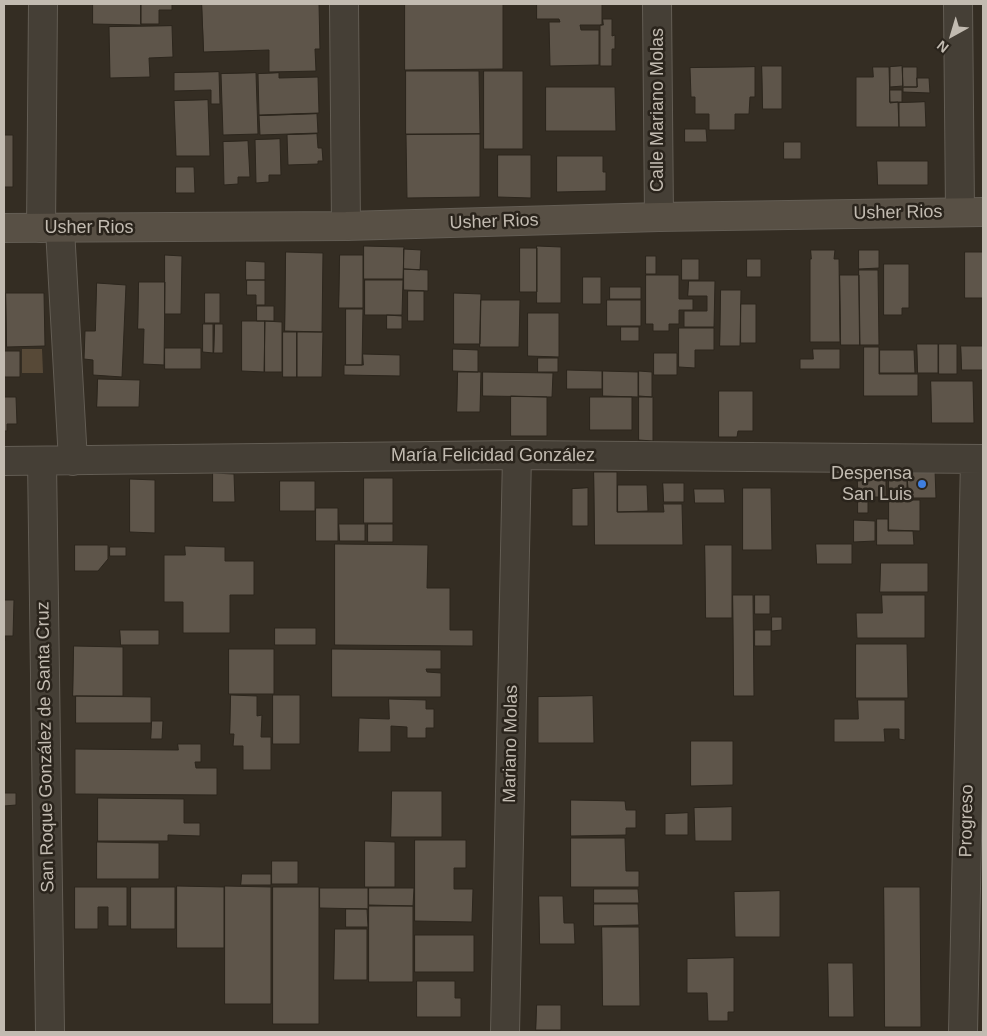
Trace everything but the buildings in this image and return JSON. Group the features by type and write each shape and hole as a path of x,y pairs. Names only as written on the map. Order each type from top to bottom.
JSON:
{"street":[{"path":"43,4 51,228 73,461"},
{"path":"344,4 346,226"},
{"name":"Calle Mariano Molas","path":"657,4 659,217"},
{"path":"958,4 972,212"},
{"name":"Usher Rios","path":"4,228 346,226 659,217 972,212"},
{"name":"María Felicidad González","path":"4,461 517,455 979,459"},
{"name":"Mariano Molas","path":"505,1032 517,455"},
{"name":"Progreso","path":"963,1032 979,459"},
{"name":"San Roque González de Santa Cruz","path":"42,461 50,1032"}],"shaded area":[{"path":"22,349 42,349 43,373 22,373"}],"place":[{"name":"Despensa San Luis","path":"922,484"}]}
